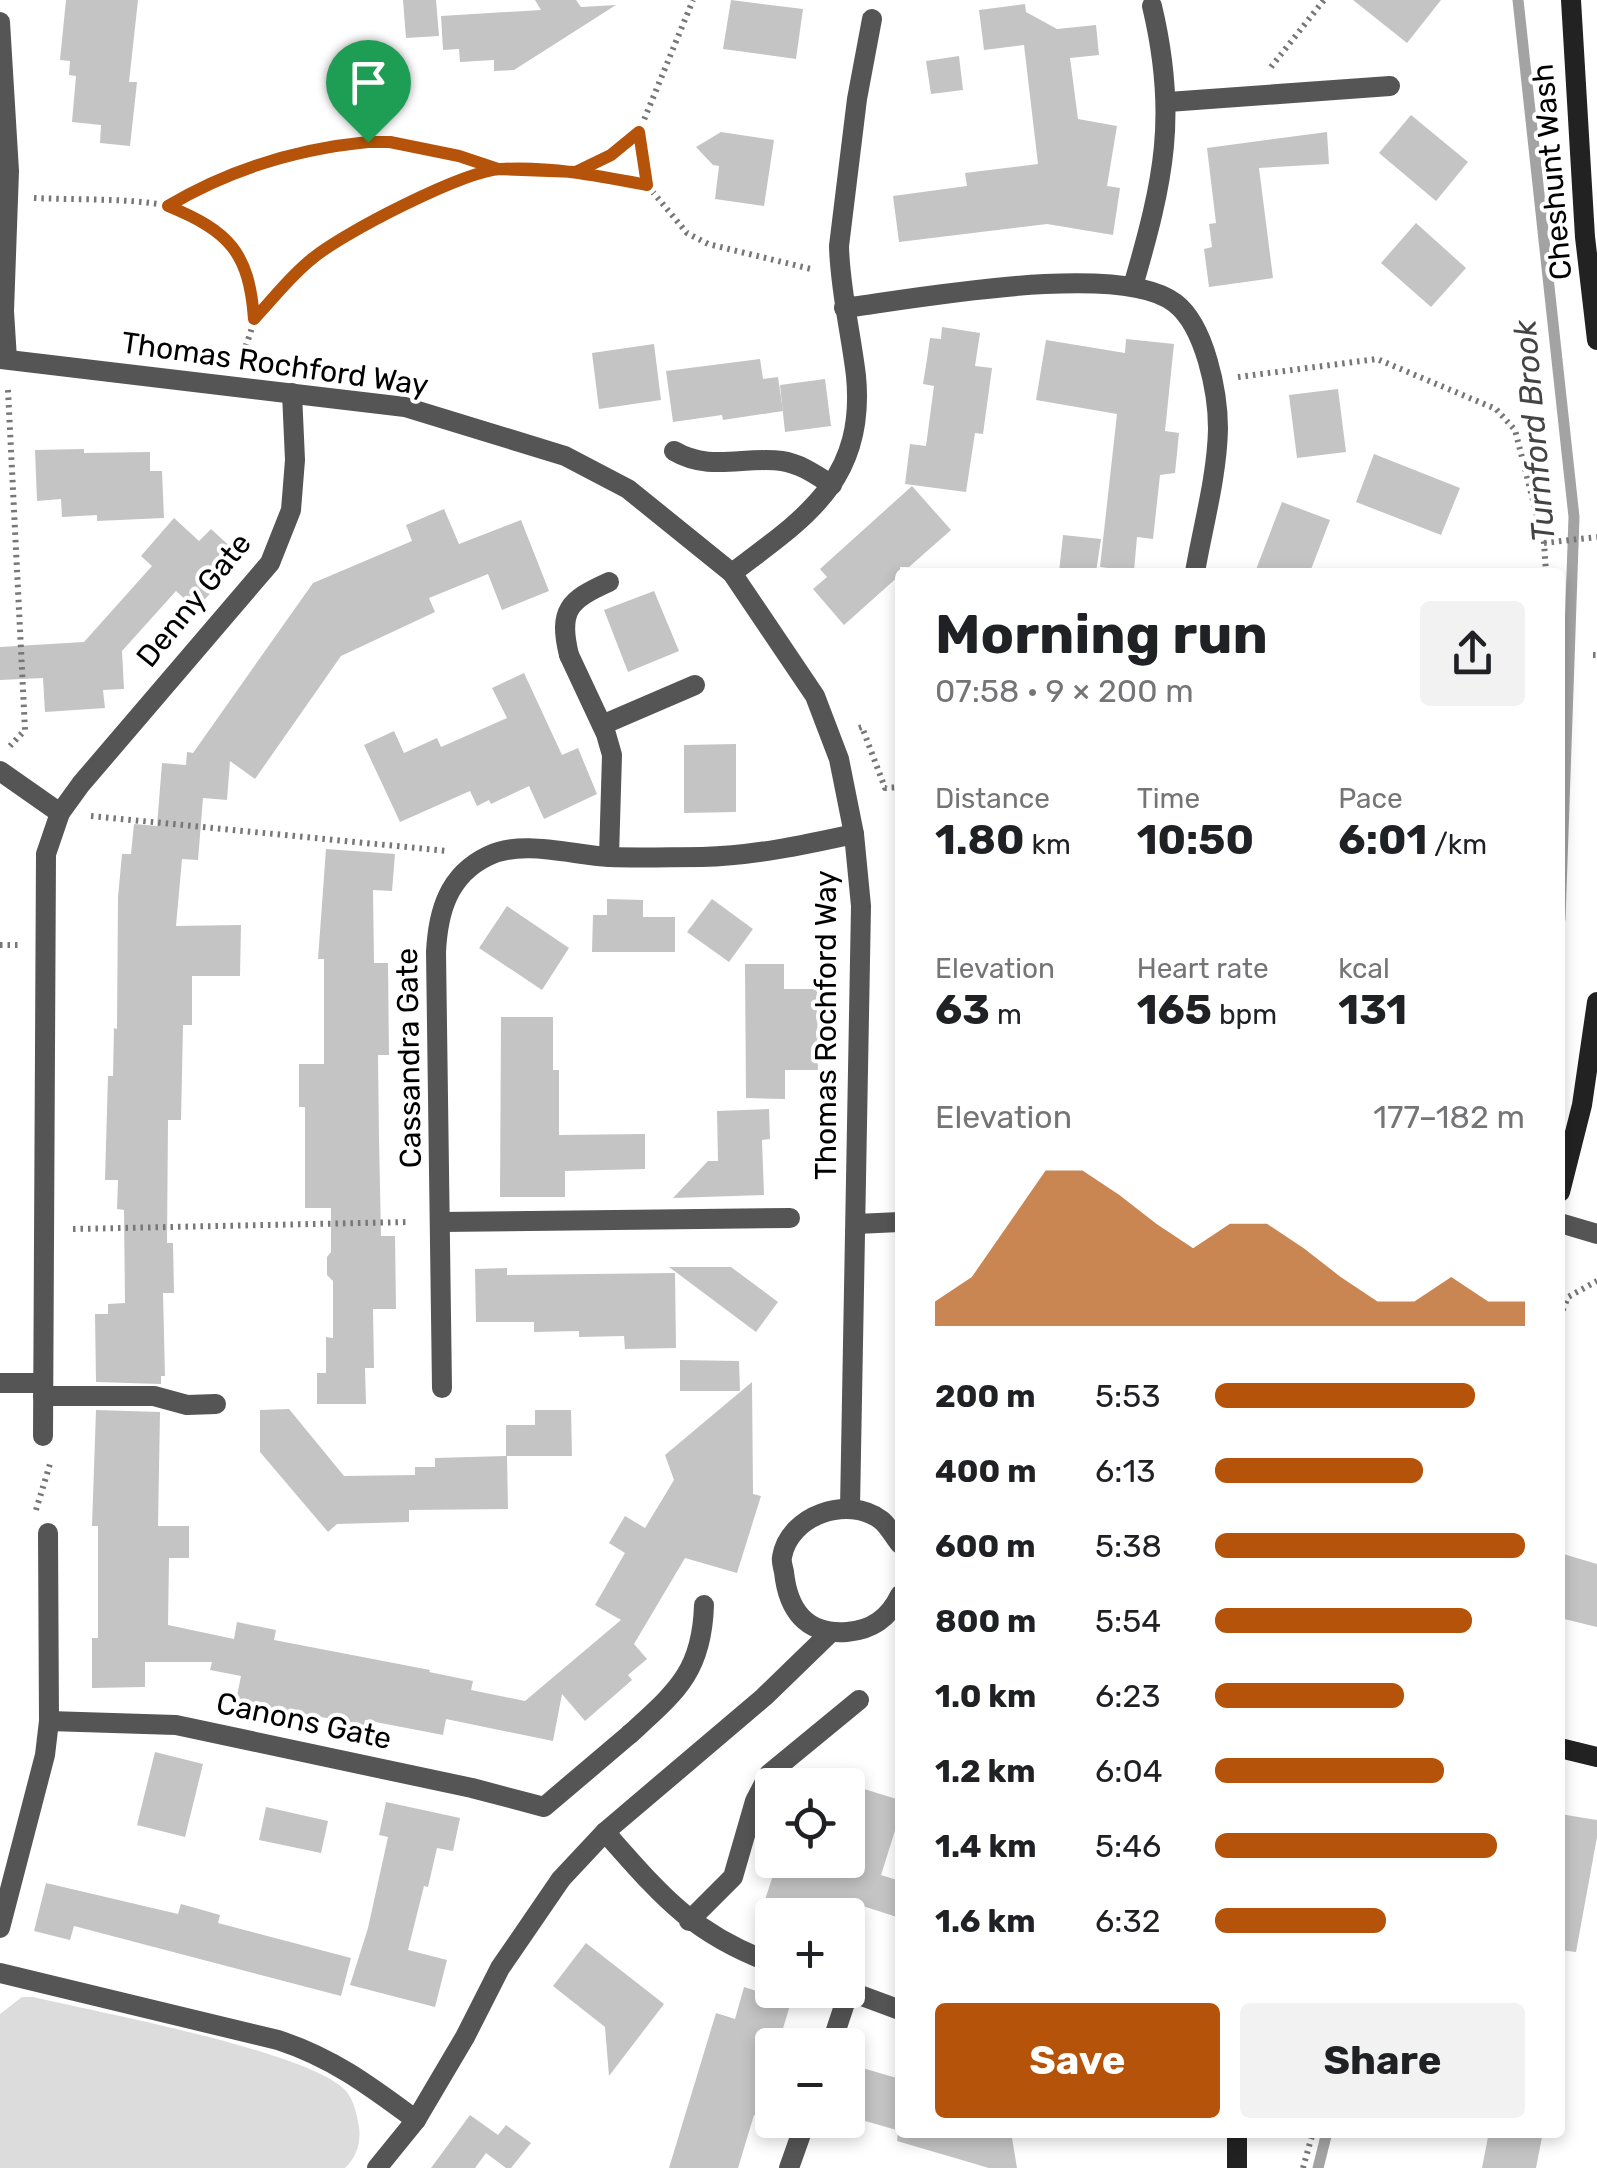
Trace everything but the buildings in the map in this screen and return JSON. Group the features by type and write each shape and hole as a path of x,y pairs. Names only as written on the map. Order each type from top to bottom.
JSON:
{"main road":[{"name":"Cheshunt Wash","path":"1571,0 1584,237 1597,340"},
{"path":"1565,1172 1582,1104 1597,1002"},
{"path":"1565,1749 1597,1758"},
{"path":"1237,2138 1237,2168"}],"street":[{"path":"1133,286 1153,217 1168,102 1164,57 1152,6"},
{"path":"732,572 796,524 832,485 854,438 856,379 839,246 857,99 872,19"},
{"path":"0,22 9,196 4,358"},
{"path":"1168,102 1390,86"},
{"path":"844,308 1038,284 1133,286 1174,302 1200,334 1218,428 1196,568"},
{"name":"Thomas Rochford Way","path":"4,358 405,407 565,456 628,489 732,572 814,696 839,760 854,834 861,906 850,1508"},
{"name":"Denny Gate","path":"43,1436 46,854 60,812 270,563 290,510 294,460 292,392"},
{"path":"674,451 704,464 785,462 803,467 832,485"},
{"path":"609,582 583,594 566,614 565,638 612,754 609,856"},
{"path":"602,725 696,685"},
{"path":"0,771 60,812"},
{"path":"490,855 504,850 527,850 706,857 782,849 854,834"},
{"name":"Cassandra Gate","path":"442,1388 438,926 450,890 475,864 490,855"},
{"path":"441,1222 790,1218"},
{"path":"856,1224 895,1222"},
{"path":"1565,1224 1597,1234"},
{"path":"0,1383 43,1390 154,1396 187,1406 216,1404"},
{"path":"895,1538 880,1519 850,1508 814,1515 796,1530 782,1556 787,1598 806,1622 830,1633 865,1631 895,1605"},
{"path":"0,1928 45,1755 49,1721 48,1533"},
{"name":"Canons Gate","path":"49,1721 176,1725 544,1807 678,1690 703,1637 704,1606"},
{"path":"376,2168 416,2120 465,2038 500,1968 561,1878 605,1832 764,1696 830,1633"},
{"path":"689,1921 733,1877 755,1801 769,1774 859,1700"},
{"path":"605,1832 689,1921 755,1956"},
{"path":"0,1972 312,2051 343,2067 416,2120"},
{"path":"865,1997 895,2008"},
{"path":"789,2168 800,2138"}],"path":[{"path":"576,172 611,155 639,132 694,0"},
{"path":"1248,96 1324,0"},
{"path":"639,132 647,185 687,233 708,244 815,270 839,269"},
{"path":"168,206 231,173 291,154 335,145 390,142 459,156 498,169 576,172 647,185"},
{"path":"233,385 254,319 288,279 333,244 425,196 498,169"},
{"path":"9,196 168,206 202,220 237,250 247,270 254,319"},
{"path":"0,758 25,730 10,404 4,358"},
{"path":"1211,380 1377,359 1496,409 1515,430 1544,543 1546,568"},
{"path":"0,404 10,404"},
{"path":"1544,543 1597,537"},
{"path":"60,812 490,855"},
{"path":"42,1230 441,1222"},
{"path":"1565,1304 1568,1297 1597,1281"},
{"path":"43,1436 53,1452 34,1519 48,1533"},
{"path":"1302,2168 1312,2138"}],"shaded area":[{"path":"22,1997 199,2035 325,2076 346,2091 353,2103 359,2133 355,2154 345,2168 0,2168 0,2014"}],"waterway":[{"name":"Turnford Brook","path":"1518,0 1574,517 1565,775"},
{"name":"Turnford Brook","path":"1318,2168 1326,2138"}],"route":[{"path":"368,142 291,154 231,173 168,206 202,220 237,250 247,270 254,319 288,279 317,254 380,218 470,178 498,169 576,172 647,185 639,132 611,155 576,172 498,169 459,156 390,142 368,142"}]}
